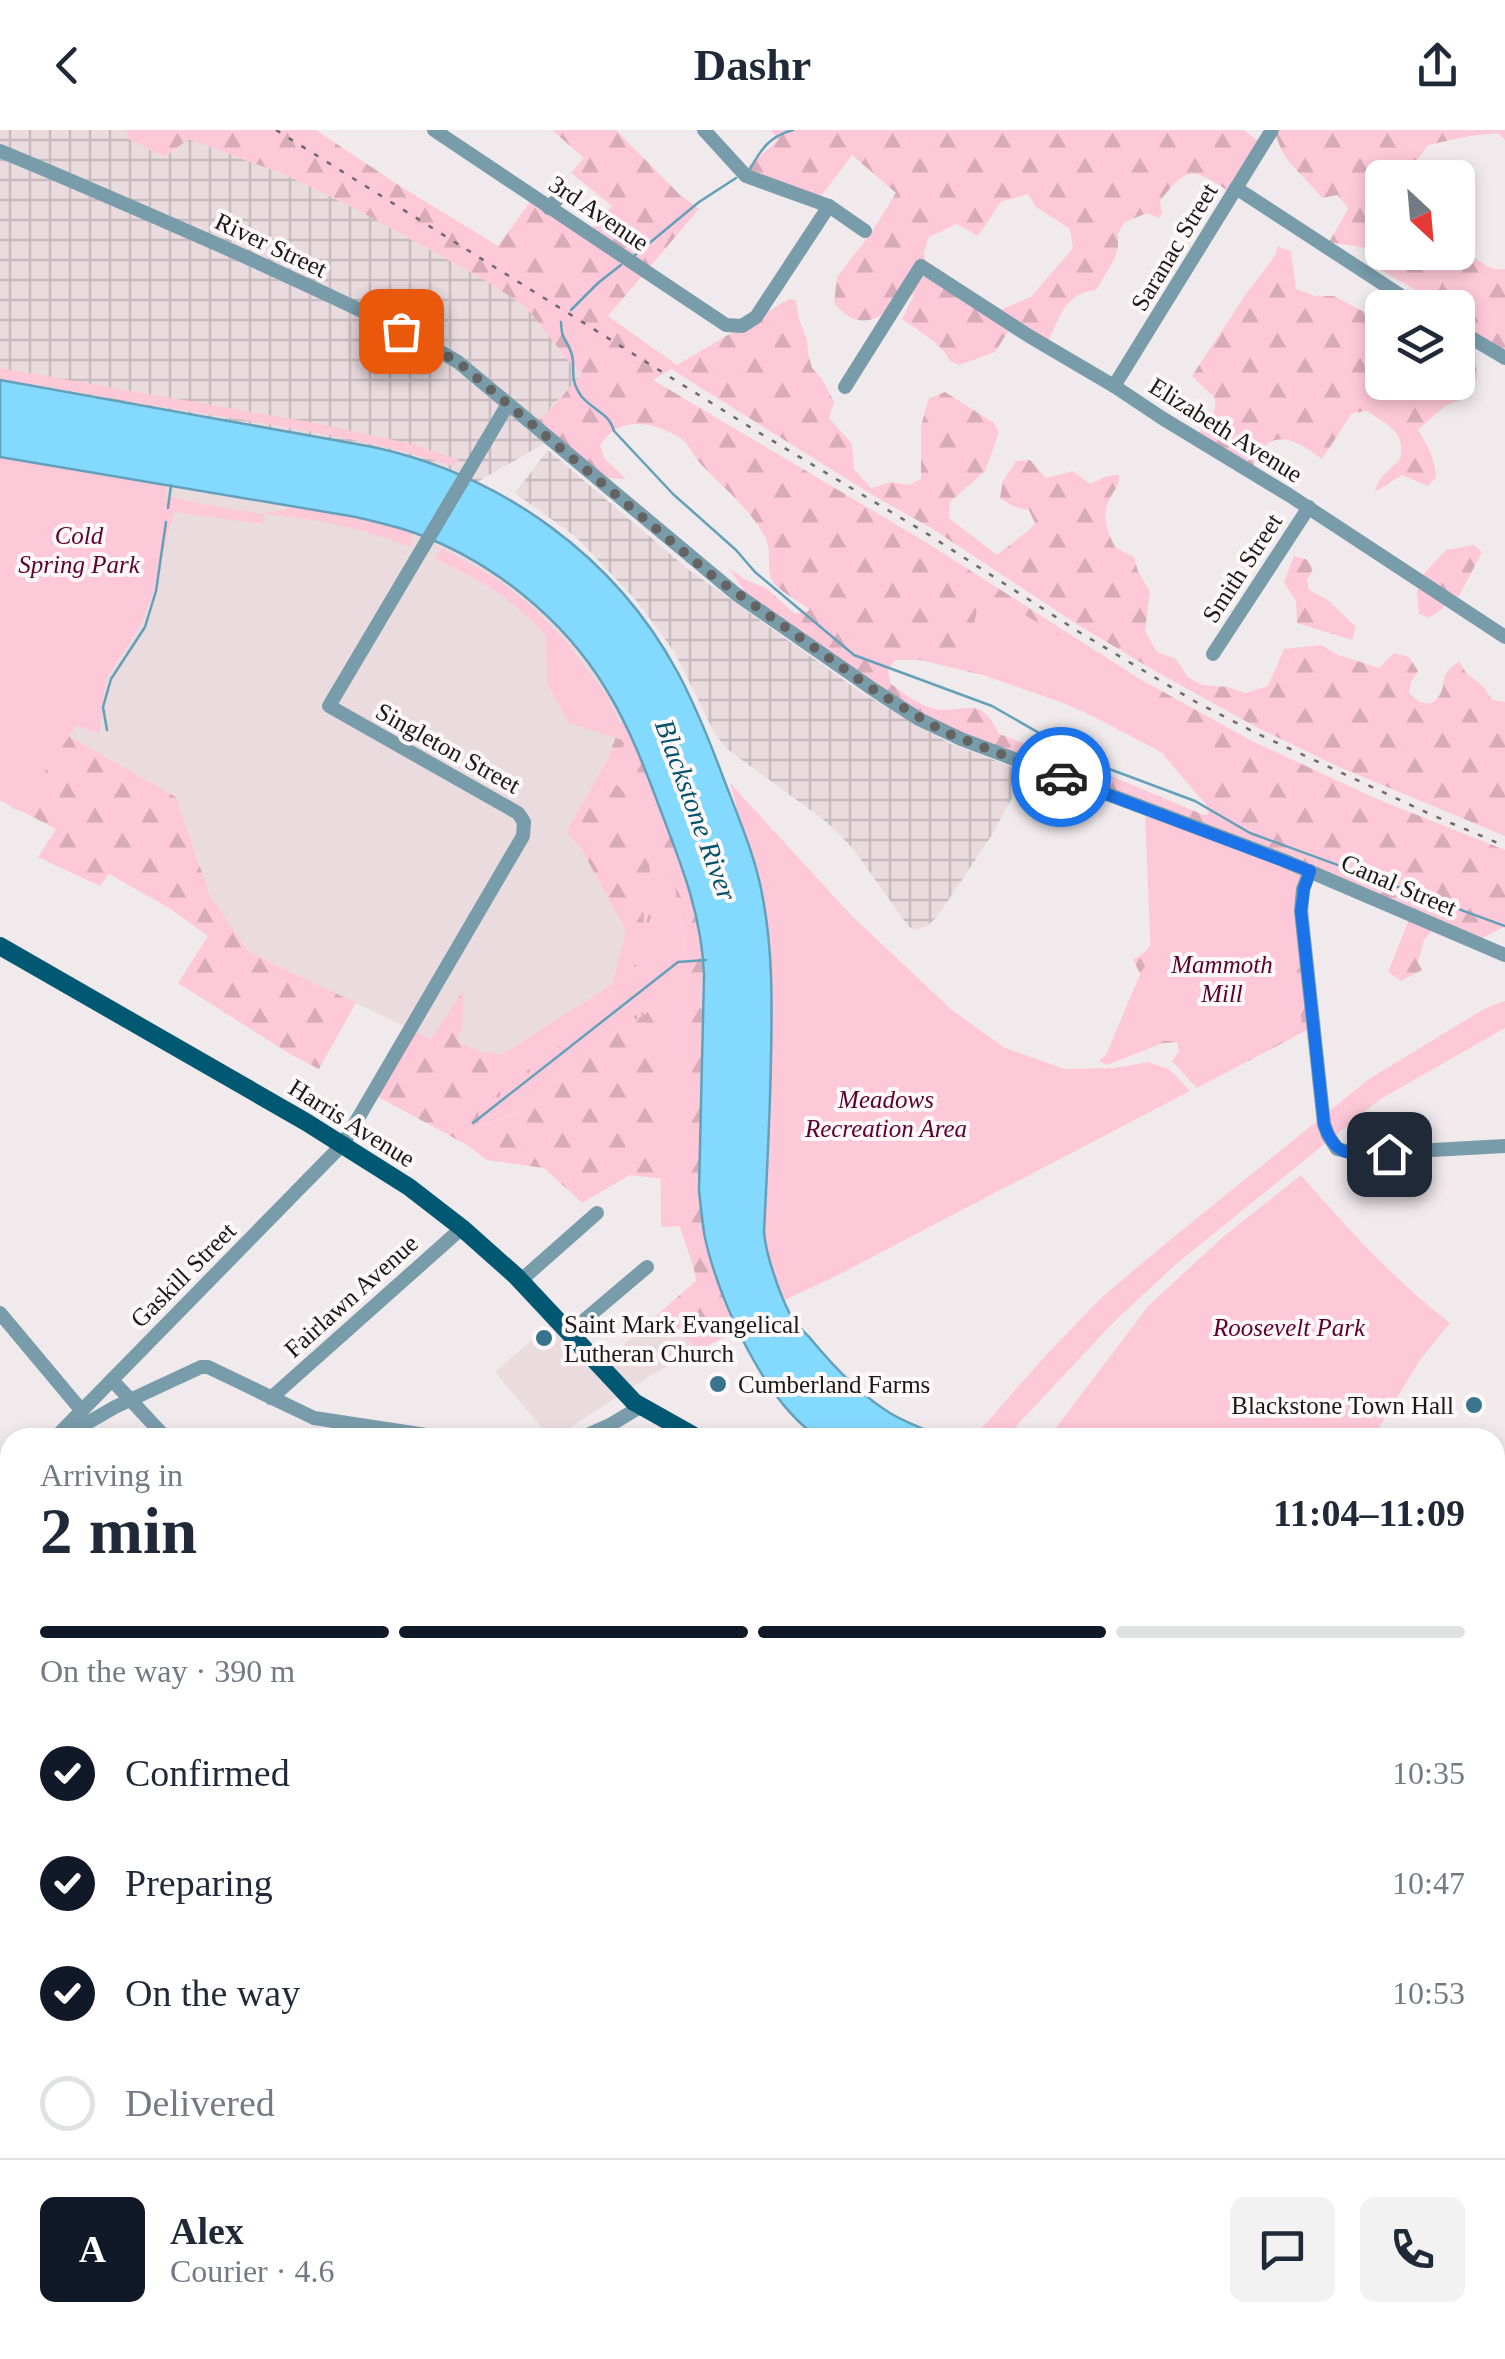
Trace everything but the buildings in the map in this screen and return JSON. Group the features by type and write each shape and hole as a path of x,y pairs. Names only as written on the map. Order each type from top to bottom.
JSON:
{"main road":[{"name":"Harris Avenue","path":"0,946 343,1144 409,1188 462,1228 520,1281 636,1404 680,1428"}],"street":[{"name":"3rd Avenue","path":"434,130 726,325 742,326 756,317 829,206"},
{"path":"704,130 746,176 829,206 865,231"},
{"name":"Saranac Street","path":"1114,386 1272,130"},
{"name":"River Street","path":"0,152 78,182 276,271 427,344 458,362 508,404"},
{"path":"1236,188 1392,290"},
{"path":"549,208 562,194"},
{"name":"Elizabeth Avenue","path":"845,387 921,266 1308,507 1505,637"},
{"path":"1475,340 1505,358"},
{"name":"Singleton Street","path":"343,1144 525,830 518,813 328,706 508,404"},
{"name":"Canal Street","path":"508,404 736,594 919,718 962,739 1310,871 1505,955"},
{"name":"Smith Street","path":"1212,654 1308,507"},
{"path":"1310,871 1302,899 1302,930 1321,1106 1334,1146 1347,1152 1389,1154 1505,1146"},
{"name":"Gaskill Street","path":"67,1428 343,1144"},
{"path":"520,1281 597,1213"},
{"name":"Fairlawn Avenue","path":"271,1398 462,1228"},
{"path":"569,1333 647,1267"},
{"path":"0,1312 82,1411"},
{"path":"76,1428 131,1398 208,1367 314,1418 380,1428"},
{"path":"112,1380 157,1428"},
{"path":"603,1428 636,1404"}],"shaded area":[{"path":"0,130 127,130 127,138 164,157 189,139 288,176 483,279 526,307 583,374 550,408 552,439 477,482 373,447 0,380"},
{"path":"548,450 689,570 862,693 949,743 1023,771 990,838 927,926 914,930 908,926 841,836 727,749 715,734 675,653 636,600 576,537 515,493"},
{"path":"166,485 356,517 413,532 460,553 497,576 566,635 623,718 608,758 566,832 582,850 626,931 612,984 503,1054 481,1052 457,1041 462,1029 463,991 431,1039 249,952 209,893 176,797 69,736 150,602"},
{"path":"658,1314 699,1350 569,1428 542,1428 495,1372 557,1318 601,1365"}],"green space":[{"path":"127,130 316,130 498,246 532,199 587,234 612,206 571,173 584,158 552,130 616,130 699,209 608,316 677,365 789,299 796,300 812,368 834,402 829,418 852,444 854,469 871,488 890,482 909,485 921,479 921,426 930,398 945,392 994,423 999,432 985,471 950,502 949,518 997,555 1035,523 1029,510 1000,498 1003,481 1016,461 1030,460 1046,478 1073,471 1090,484 1119,475 1107,505 1106,523 1115,547 1134,557 1150,592 1145,631 1157,652 1176,659 1188,677 1202,685 1245,693 1268,686 1284,649 1321,645 1338,655 1379,668 1394,653 1409,657 1418,671 1409,692 1427,703 1439,696 1446,673 1459,661 1492,700 1505,702 1505,836 1339,767 1258,728 1080,626 931,528 671,369 653,380 924,541 1140,679 1252,741 1377,799 1505,850 1505,926 1475,942 1436,926 1424,940 1418,962 1422,970 1401,981 1388,972 1410,917 1314,874 1303,889 1313,1027 1197,1088 1172,1061 1179,1054 1180,1042 1163,1043 1107,1065 1099,1061 1131,1033 1143,979 1133,960 1155,939 1166,814 950,733 748,597 729,568 766,588 795,614 810,610 773,582 767,543 759,526 680,438 648,425 616,429 600,446 605,459 626,479 607,478 536,425 582,374 526,307 483,279 288,176 189,139 164,157 127,138","holes":["920,660 983,675 1075,707 1161,752 1206,804 1208,814 999,734 977,709 943,710 921,704 891,684 888,671 894,661"]},
{"path":"771,130 1244,130 1259,142 1228,191 1198,174 1183,176 1160,201 1159,218 1147,213 1125,222 1118,233 1114,260 1096,290 1070,302 1047,345 1011,327 995,352 959,365 902,319 914,295 882,315 863,321 853,319 834,303 837,277 896,193 852,155 819,199 743,171 778,140","holes":["1028,194 1036,207 1070,229 1073,248 1031,297 993,313 927,271 924,252 929,237 957,224 978,236 1001,202"]},
{"path":"1275,130 1505,130 1505,140 1498,133 1428,145 1417,160 1365,160 1365,248 1329,242 1348,209 1338,195 1322,198 1287,159"},
{"path":"1278,247 1291,251 1296,289 1315,296 1334,296 1364,312 1365,400 1460,400 1445,406 1418,430 1435,470 1436,477 1428,486 1402,475 1375,492 1382,477 1400,459 1401,450 1394,430 1367,411 1352,413 1322,459 1293,442 1277,440 1262,449 1250,472 1193,438 1210,421 1215,398 1192,376"},
{"path":"1475,257 1491,268 1505,269 1505,357 1475,339 1475,290 1415,290 1381,270 1475,270"},
{"path":"0,368 315,423 412,444 459,460 454,466 320,433 0,379"},
{"name":"Cold Spring Park","path":"0,457 166,485 165,495 196,503 262,514 297,507 356,517 413,532 410,547 356,529 301,518 263,514 264,524 174,512 150,602 106,679 99,734 77,725 18,811 0,800"},
{"path":"1474,545 1482,552 1456,602 1448,601 1429,618 1419,614 1419,579 1446,550"},
{"name":"Blackstone River","path":"442,548 497,579 529,604 567,643 608,697 627,741 675,884 689,1047 684,1096 690,1226 661,1227 659,969 471,1114 464,1101 660,947 649,864 627,794 607,776 626,741 569,723 547,683 546,636 495,591 435,559"},
{"path":"1294,556 1308,560 1313,569 1307,580 1309,590 1328,600 1356,627 1352,640 1297,623 1296,601 1284,582"},
{"path":"981,589 1084,650 1215,749 1200,798 1153,747 1062,702 965,670"},
{"path":"0,671 80,720 69,736 176,797 209,893 249,952 356,1003 319,1069 178,983 208,936 169,908 109,874 100,886 38,857 56,829 0,800"},
{"path":"623,718 688,882 703,949 699,1191 706,1241 739,1330 699,1350 658,1314 696,1281 664,1179 630,1175 582,1203 544,1168 487,1160 371,1093 408,1027 431,1039 464,989 462,1029 457,1041 481,1052 503,1054 511,1072 478,1107 479,1126 519,1113 598,1044 656,1004 675,1002 683,996 684,946 677,909 670,900 650,891 637,897 642,923 636,932 626,931 582,850 566,832 608,758"},
{"name":"Meadows Recreation Area","path":"730,783 852,916 952,1010 1005,1048 1065,1069 1114,1068 1148,1062 1169,1069 1190,1091 785,1300 761,1228 743,832"},
{"name":"Mammoth Mill","path":"1145,815 1283,867 1303,1031 1197,1087 1172,1061 1179,1051 1177,1041 1163,1041 1103,1062 1141,972 1151,958"},
{"path":"650,891 672,902 681,920 683,996 675,1002 656,1004 598,1044 519,1113 478,1126 478,1108 510,1072 503,1054 612,984 626,931 636,932 636,897"},
{"path":"1505,1001 1505,1028 1379,1100 1175,1265 1113,1323 1014,1428 982,1428 1101,1298 1165,1244 1369,1079 1484,1009"},
{"name":"Roosevelt Park","path":"1301,1175 1372,1253 1450,1323 1420,1360 1378,1428 1056,1428 1149,1305 1223,1237"}],"water":[{"path":"0,380 373,447 421,460 510,500 588,557 622,592 652,631 691,699 760,883 769,939 772,998 764,1231 778,1285 794,1321 847,1379 890,1413 921,1428 807,1428 762,1375 732,1318 711,1262 699,1191 704,975 695,912 677,853 630,734 606,689 569,639 524,595 498,576 444,545 408,531 356,517 0,457"}],"waterway":[{"path":"750,169 767,144 793,130"},
{"path":"635,255 699,202 736,178"},
{"path":"571,310 621,265"},
{"path":"561,322 573,357 575,384 582,397 605,416 614,431 673,494 755,572 854,655 992,706 1088,761 1195,801 1250,833 1505,926"},
{"path":"168,508 171,485"},
{"path":"107,730 103,707 111,679 145,627 156,591 166,522"},
{"path":"473,1123 678,962 706,960"}],"railway":[{"path":"276,130 1196,702 1505,846"}],"way so far":[{"path":"401,331 458,362 710,574 874,690 944,732 1061,777"}],"place":[{"name":"Saint Mark Evangelical Lutheran Church","path":"544,1338"},
{"name":"Cumberland Farms","path":"718,1384"},
{"name":"Blackstone Town Hall","path":"1474,1405"}],"route":[{"path":"1061,777 1310,871 1301,911 1302,930 1324,1124 1334,1146 1342,1152 1389,1154"}]}
